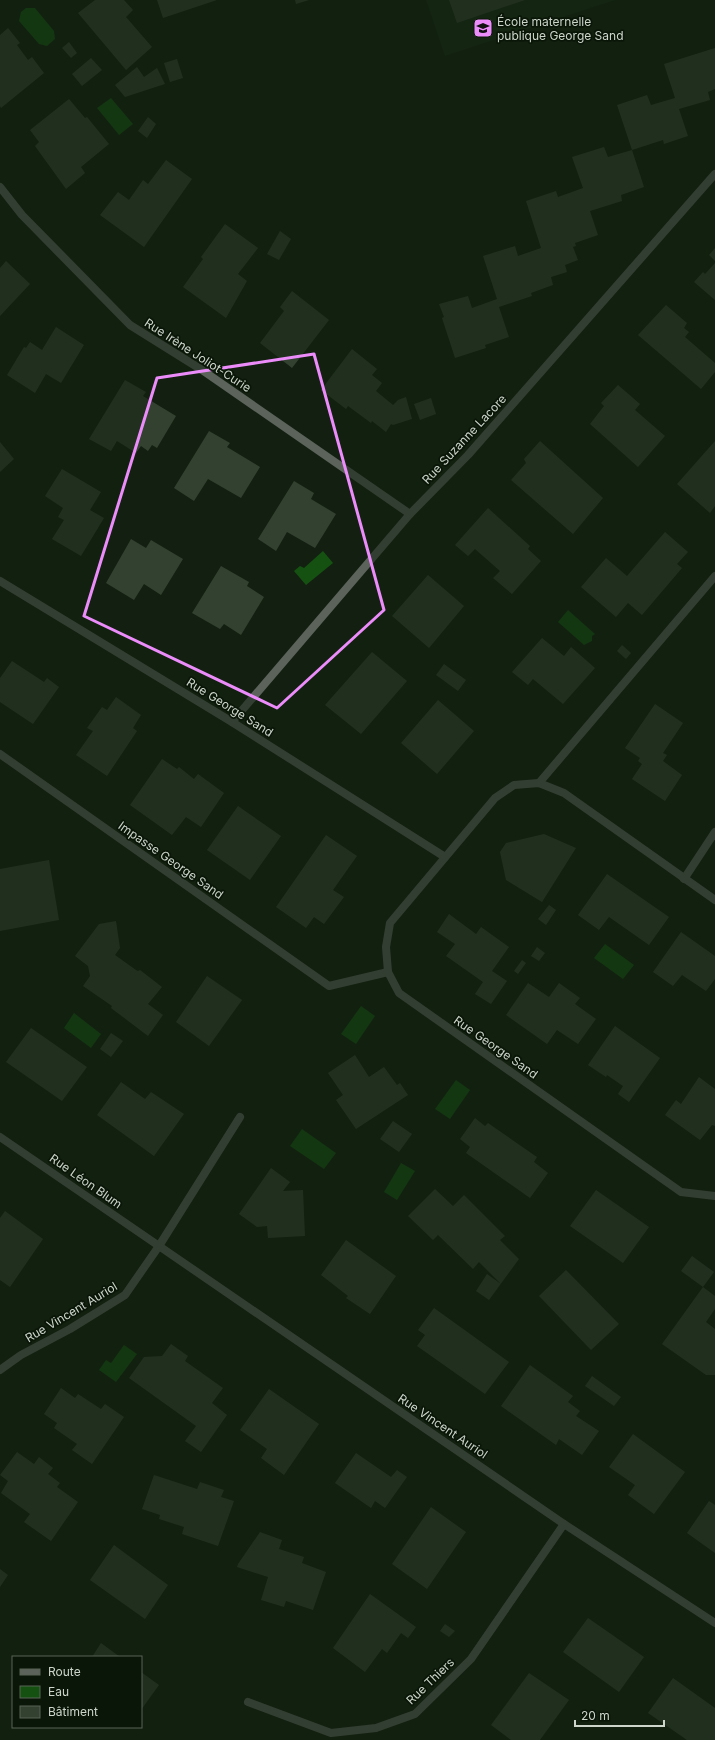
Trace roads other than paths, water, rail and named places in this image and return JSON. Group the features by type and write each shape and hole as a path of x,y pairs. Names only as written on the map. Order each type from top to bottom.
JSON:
{"street":[{"name":"Rue Suzanne Lacore","path":"232,722 410,514 468,455 715,174"},
{"name":"Rue Irène Joliot-Curie","path":"0,187 22,215 130,325 202,370 410,514"},
{"path":"539,783 715,576"},
{"name":"Rue George Sand","path":"0,581 232,722 445,857"},
{"name":"Impasse George Sand","path":"0,754 329,986 388,972"},
{"name":"Rue George Sand","path":"715,900 564,793 539,783 514,785 495,798 390,923 386,946 388,972 399,993 681,1192 715,1196"},
{"path":"684,879 715,832"},
{"name":"Rue Vincent Auriol","path":"0,1370 21,1356 70,1329 125,1295 159,1246 240,1117"},
{"name":"Rue Léon Blum","path":"0,1137 159,1246"},
{"name":"Rue Vincent Auriol","path":"159,1246 564,1524 715,1622"},
{"name":"Rue Thiers","path":"248,1702 330,1733 376,1728 414,1714 471,1659 564,1524"}],"water":[{"path":"26,8 35,8 54,31 55,39 47,46 39,44 19,21 21,12"},
{"path":"111,98 133,124 119,135 97,108"},
{"path":"323,551 333,563 306,585 294,571 300,566 304,568"},
{"path":"568,610 595,634 592,636 592,641 584,645 558,622"},
{"path":"605,944 634,965 623,979 594,958"},
{"path":"361,1006 375,1016 356,1044 341,1034"},
{"path":"74,1013 101,1034 91,1048 64,1028"},
{"path":"456,1080 470,1090 450,1119 435,1109"},
{"path":"302,1129 336,1153 324,1169 290,1146"},
{"path":"401,1163 415,1171 397,1200 384,1192"},
{"path":"124,1345 137,1354 116,1382 99,1370 106,1360 111,1363"}],"place":[{"name":"École maternelle publique George Sand","path":"483,28"}]}
